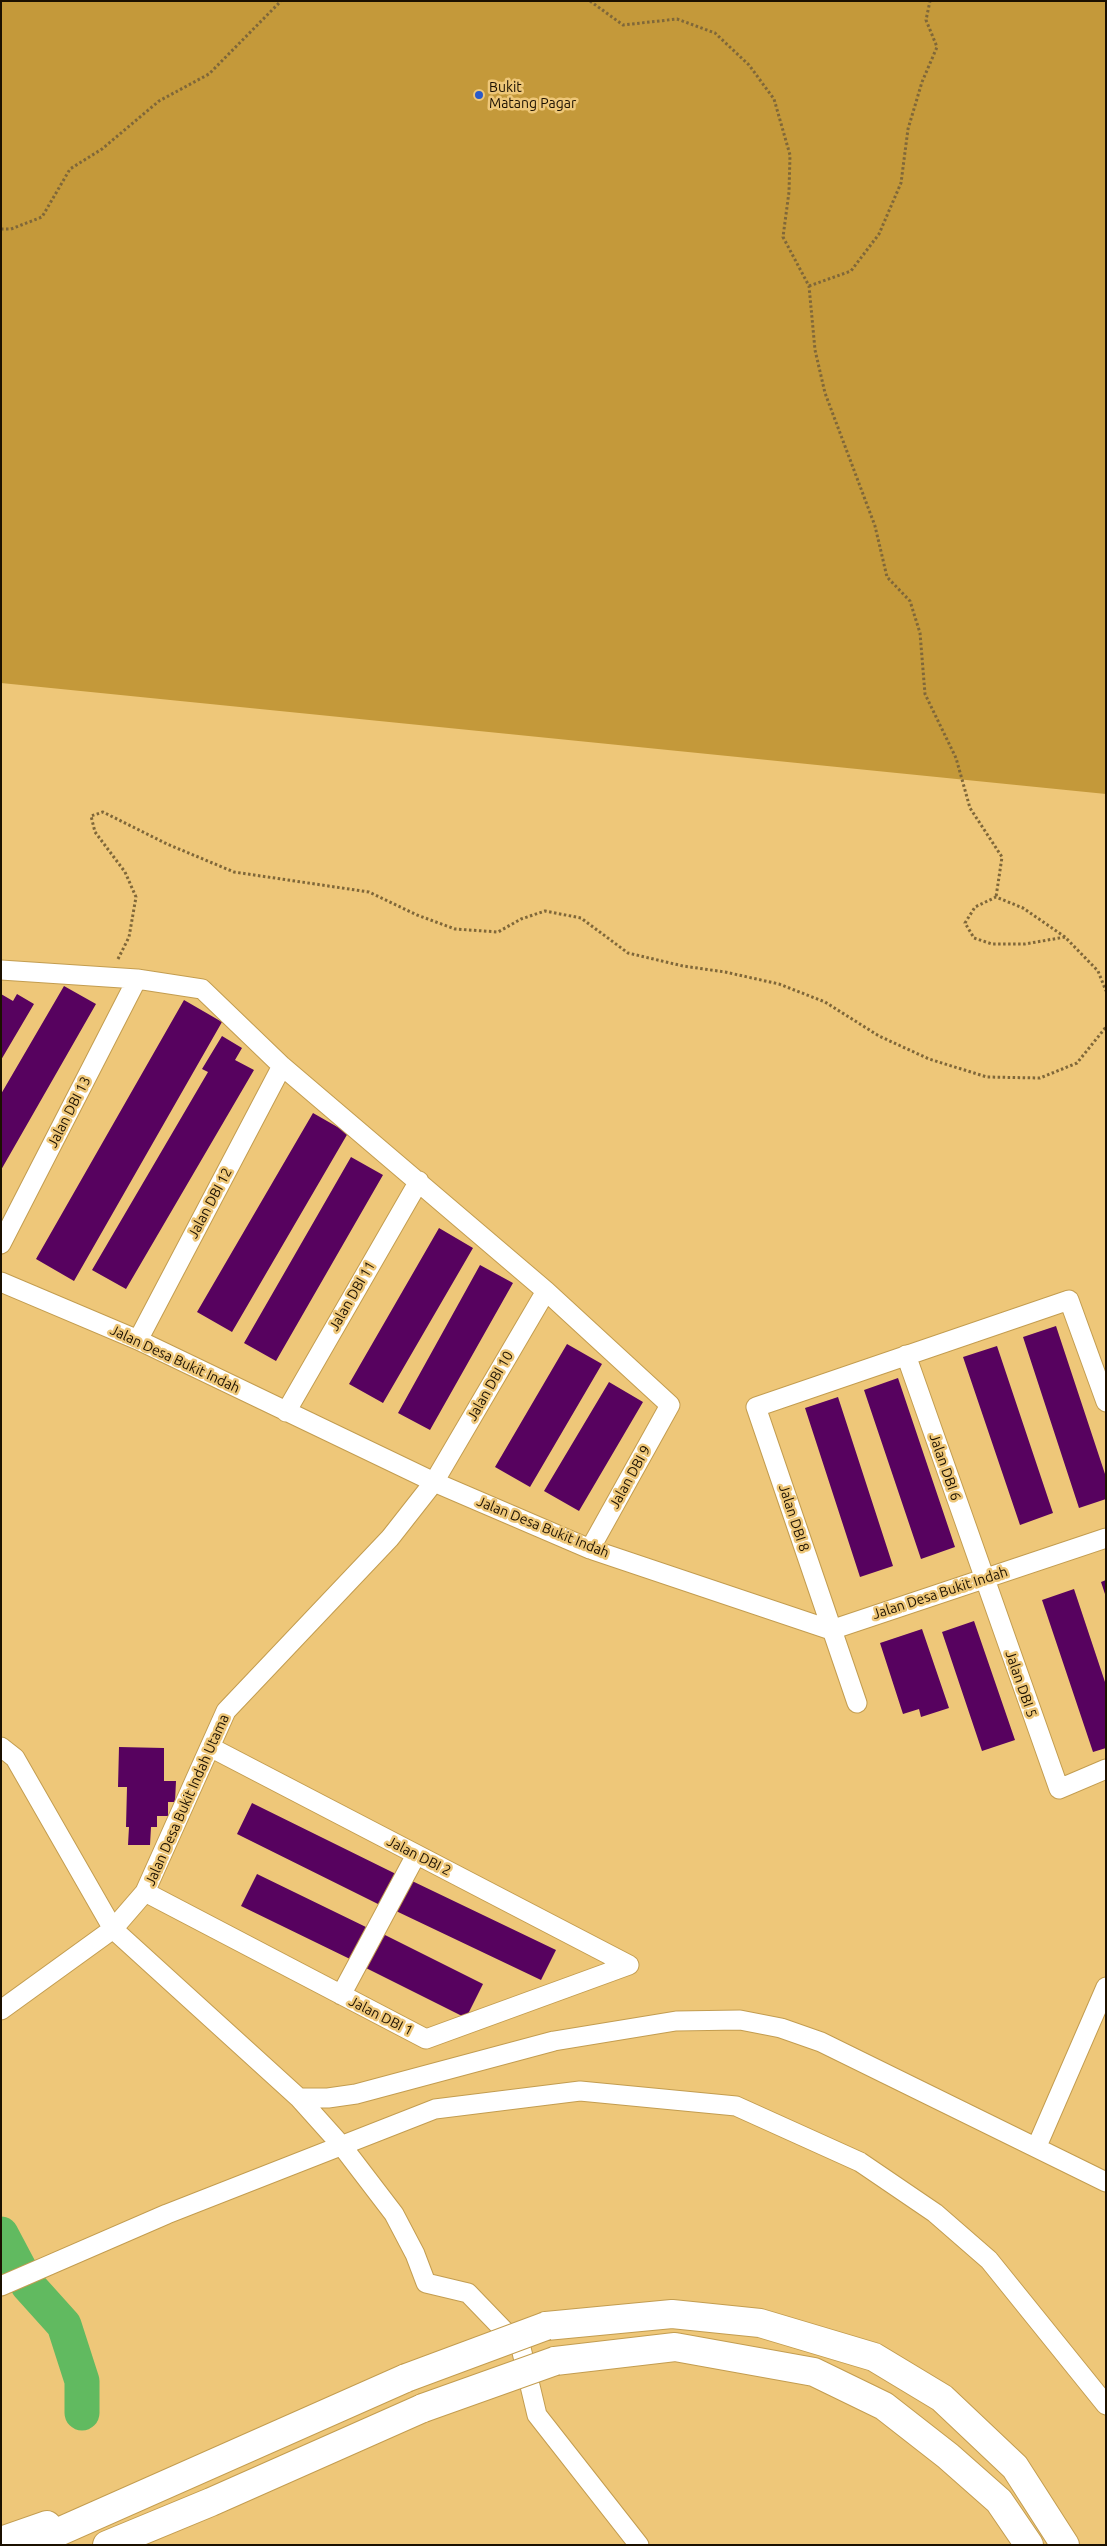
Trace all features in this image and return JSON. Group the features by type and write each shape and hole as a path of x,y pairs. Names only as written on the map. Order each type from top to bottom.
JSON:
{"highway":[{"path":"29,2545 406,2378 546,2326 672,2314 760,2323 874,2357 942,2398 1015,2467 1065,2545"},
{"path":"108,2545 211,2502 423,2408 555,2361 675,2347 814,2372 884,2406 948,2456 999,2501 1029,2545"},
{"path":"1,2541 177,2479"},
{"path":"125,2545 211,2502"}],"street":[{"path":"1,970 137,979 202,989 282,1066 546,1291"},
{"name":"Jalan DBI 13","path":"1,1244 137,979"},
{"name":"Jalan DBI 12","path":"138,1340 282,1066"},
{"name":"Jalan DBI 11","path":"286,1412 419,1181"},
{"name":"Jalan Desa Bukit Indah","path":"1,1282 138,1340 434,1482 590,1548 831,1630 1106,1538"},
{"name":"Jalan DBI 9","path":"546,1291 670,1405 590,1548"},
{"name":"Jalan DBI 10","path":"434,1482 546,1291"},
{"path":"906,1355 1070,1300 1106,1402"},
{"name":"Jalan DBI 8","path":"857,1703 756,1407 906,1355"},
{"name":"Jalan DBI 6","path":"906,1355 984,1579"},
{"name":"Jalan Desa Bukit Indah Utama","path":"1,2010 113,1929 145,1892 226,1711 390,1538 434,1482"},
{"name":"Jalan DBI 5","path":"984,1579 1059,1789 1106,1769"},
{"path":"1,1746 15,1758 113,1929 299,2098 342,2146 394,2214 415,2254 426,2284 468,2293 521,2348 537,2415 639,2545"},
{"name":"Jalan DBI 2","path":"210,1748 629,1965"},
{"path":"341,1995 416,1854"},
{"name":"Jalan DBI 1","path":"145,1892 426,2039 629,1965"},
{"path":"1037,2146 1106,1986"},
{"path":"299,2098 328,2098 356,2094 554,2041 676,2021 740,2020 781,2028 821,2042 1037,2146 1106,2182"},
{"path":"1,2286 241,2185 435,2109 580,2091 736,2106 860,2162 935,2212 989,2260 1106,2405"}],"path":[{"path":"1,229 11,229 42,217 70,169 102,149 159,101 209,74 281,1"},
{"path":"590,1 623,25 676,19 714,33 749,65 774,99 790,155 790,192 783,237 809,286 816,350 826,392 875,526 887,577 910,601 920,633 925,694 956,758 970,808 1002,857 996,897"},
{"path":"809,286 851,271 880,234 902,183 908,129 922,82 937,47 926,20 930,1"},
{"path":"108,977 129,937 136,897 125,872 95,832 91,816 103,812 167,844 234,872 369,892 417,915 455,929 498,932 521,919 545,911 581,918 628,953 779,984 825,1002 879,1036 929,1059 987,1077 1040,1078 1077,1063 1106,1027"},
{"path":"1065,937 1025,944 992,944 974,938 965,923 975,907 996,897 1022,908 1065,937 1098,971 1106,990"}],"shaded area":[{"path":"1,1 1106,1 1106,794 1,683"}],"building":[{"path":"64,986 96,1004 1,1170 1,1094"},
{"path":"1,994 13,1001 17,994 34,1004 1,1060"},
{"path":"184,1000 222,1022 74,1281 36,1259"},
{"path":"222,1036 242,1048 235,1060 254,1070 126,1289 92,1270 208,1072 202,1069"},
{"path":"313,1113 348,1133 232,1332 197,1312"},
{"path":"351,1157 383,1175 276,1361 244,1343"},
{"path":"439,1228 473,1248 383,1403 349,1384"},
{"path":"480,1265 513,1283 430,1430 398,1413"},
{"path":"1056,1326 1106,1477 1106,1499 1079,1508 1023,1337"},
{"path":"567,1344 602,1364 530,1487 495,1467"},
{"path":"997,1346 1053,1513 1020,1525 963,1357"},
{"path":"898,1378 955,1547 921,1559 864,1390"},
{"path":"609,1382 643,1402 579,1511 544,1491"},
{"path":"838,1397 893,1566 860,1577 805,1408"},
{"path":"1106,1580 1106,1594 1105,1594 1101,1582"},
{"path":"1074,1589 1106,1685 1106,1748 1093,1752 1042,1600"},
{"path":"974,1621 1015,1740 982,1751 942,1632"},
{"path":"922,1629 949,1708 921,1717 919,1709 903,1714 880,1643"},
{"path":"119,1747 164,1748 164,1781 176,1781 175,1802 168,1802 168,1816 157,1816 157,1827 151,1827 150,1845 128,1845 129,1827 126,1827 127,1787 118,1787"},
{"path":"252,1803 396,1874 380,1905 237,1834"},
{"path":"257,1874 368,1928 352,1960 241,1906"},
{"path":"410,1880 556,1950 541,1980 396,1911"},
{"path":"383,1934 483,1984 466,2018 366,1968"}],"waterway":[{"path":"1,2234 28,2285 64,2325 82,2381 82,2413"}],"place":[{"name":"Bukit Matang Pagar","path":"479,95"}]}
